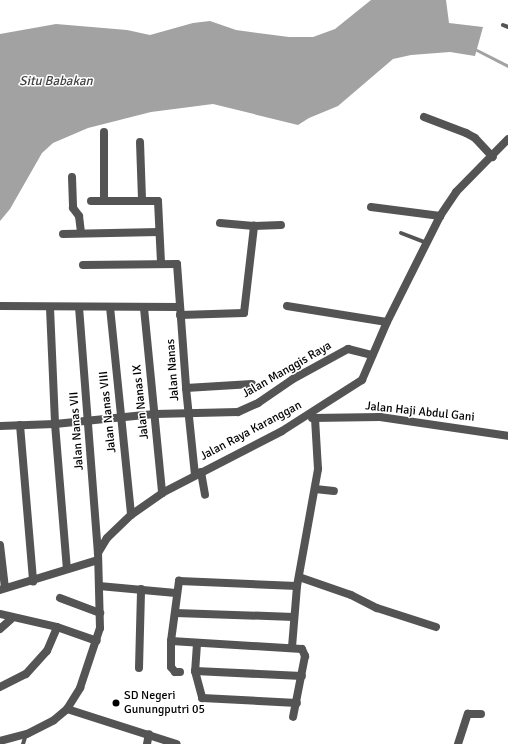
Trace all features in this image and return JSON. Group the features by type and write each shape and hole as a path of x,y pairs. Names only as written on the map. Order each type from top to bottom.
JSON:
{"street":[{"path":"424,117 475,138 493,157"},
{"path":"104,132 104,200"},
{"name":"Jalan Raya Karanggan","path":"98,556 107,538 131,515 162,494 198,473 305,418 358,384 366,374 372,355 387,322 425,242 440,216 456,192 493,157 508,139"},
{"path":"140,142 142,200"},
{"path":"72,177 74,208 79,216 81,232"},
{"path":"83,265 161,264 158,201 91,201"},
{"path":"371,207 440,216"},
{"path":"220,223 254,226 281,225"},
{"path":"0,306 50,308 110,307 244,313 254,226"},
{"path":"63,234 81,232 159,232"},
{"name":"Jalan Nanas","path":"161,264 177,264 188,413 198,473 206,494"},
{"path":"287,306 387,322"},
{"name":"Jalan Nanas VII","path":"79,307 98,556"},
{"name":"Jalan Nanas VIII","path":"110,307 131,515"},
{"path":"50,308 55,424 67,569"},
{"name":"Jalan Nanas IX","path":"144,308 162,494"},
{"name":"Jalan Manggis Raya","path":"0,426 55,424 155,414 238,412 258,403 293,379 348,349 372,355"},
{"path":"186,388 252,384"},
{"name":"Jalan Haji Abdul Gani","path":"305,418 380,417 508,436"},
{"path":"292,647 297,586 318,469 315,418"},
{"path":"20,425 33,581"},
{"path":"315,489 334,491"},
{"path":"0,545 2,589 33,581 98,556 100,613 97,641 80,688 67,709 47,724 26,734 0,741"},
{"path":"299,577 351,595 377,608 436,627"},
{"path":"180,672 175,672 171,667 171,641 176,593 179,581 297,586"},
{"path":"99,586 176,593"},
{"path":"139,668 141,589"},
{"path":"60,598 100,613"},
{"path":"175,613 294,617"},
{"path":"0,614 11,619 56,627 97,641"},
{"path":"0,628 11,619"},
{"path":"0,687 26,674 47,651 56,627"},
{"path":"171,641 197,644 299,647 304,653 302,676 293,718"},
{"path":"197,644 195,671 202,698 297,703"},
{"path":"195,671 302,676"},
{"path":"67,709 177,744"},
{"path":"458,744 468,714 481,714"},
{"path":"147,744 149,734"}],"lane":[{"path":"503,25 508,27"},
{"path":"401,233 425,242"},
{"path":"23,744 26,734"}],"water":[{"name":"Situ Babakan","path":"371,0 446,0 449,23 483,27 475,56 450,52 411,55 393,59 338,106 309,118 298,125 213,104 151,112 88,128 53,143 42,153 10,209 0,221 0,34 56,24 127,30 150,35 193,23 210,21 236,30 289,37 313,37 335,29"}],"waterway":[{"path":"477,50 508,66"}],"place":[{"name":"SD Negeri Gunungputri 05","path":"116,703"}]}
